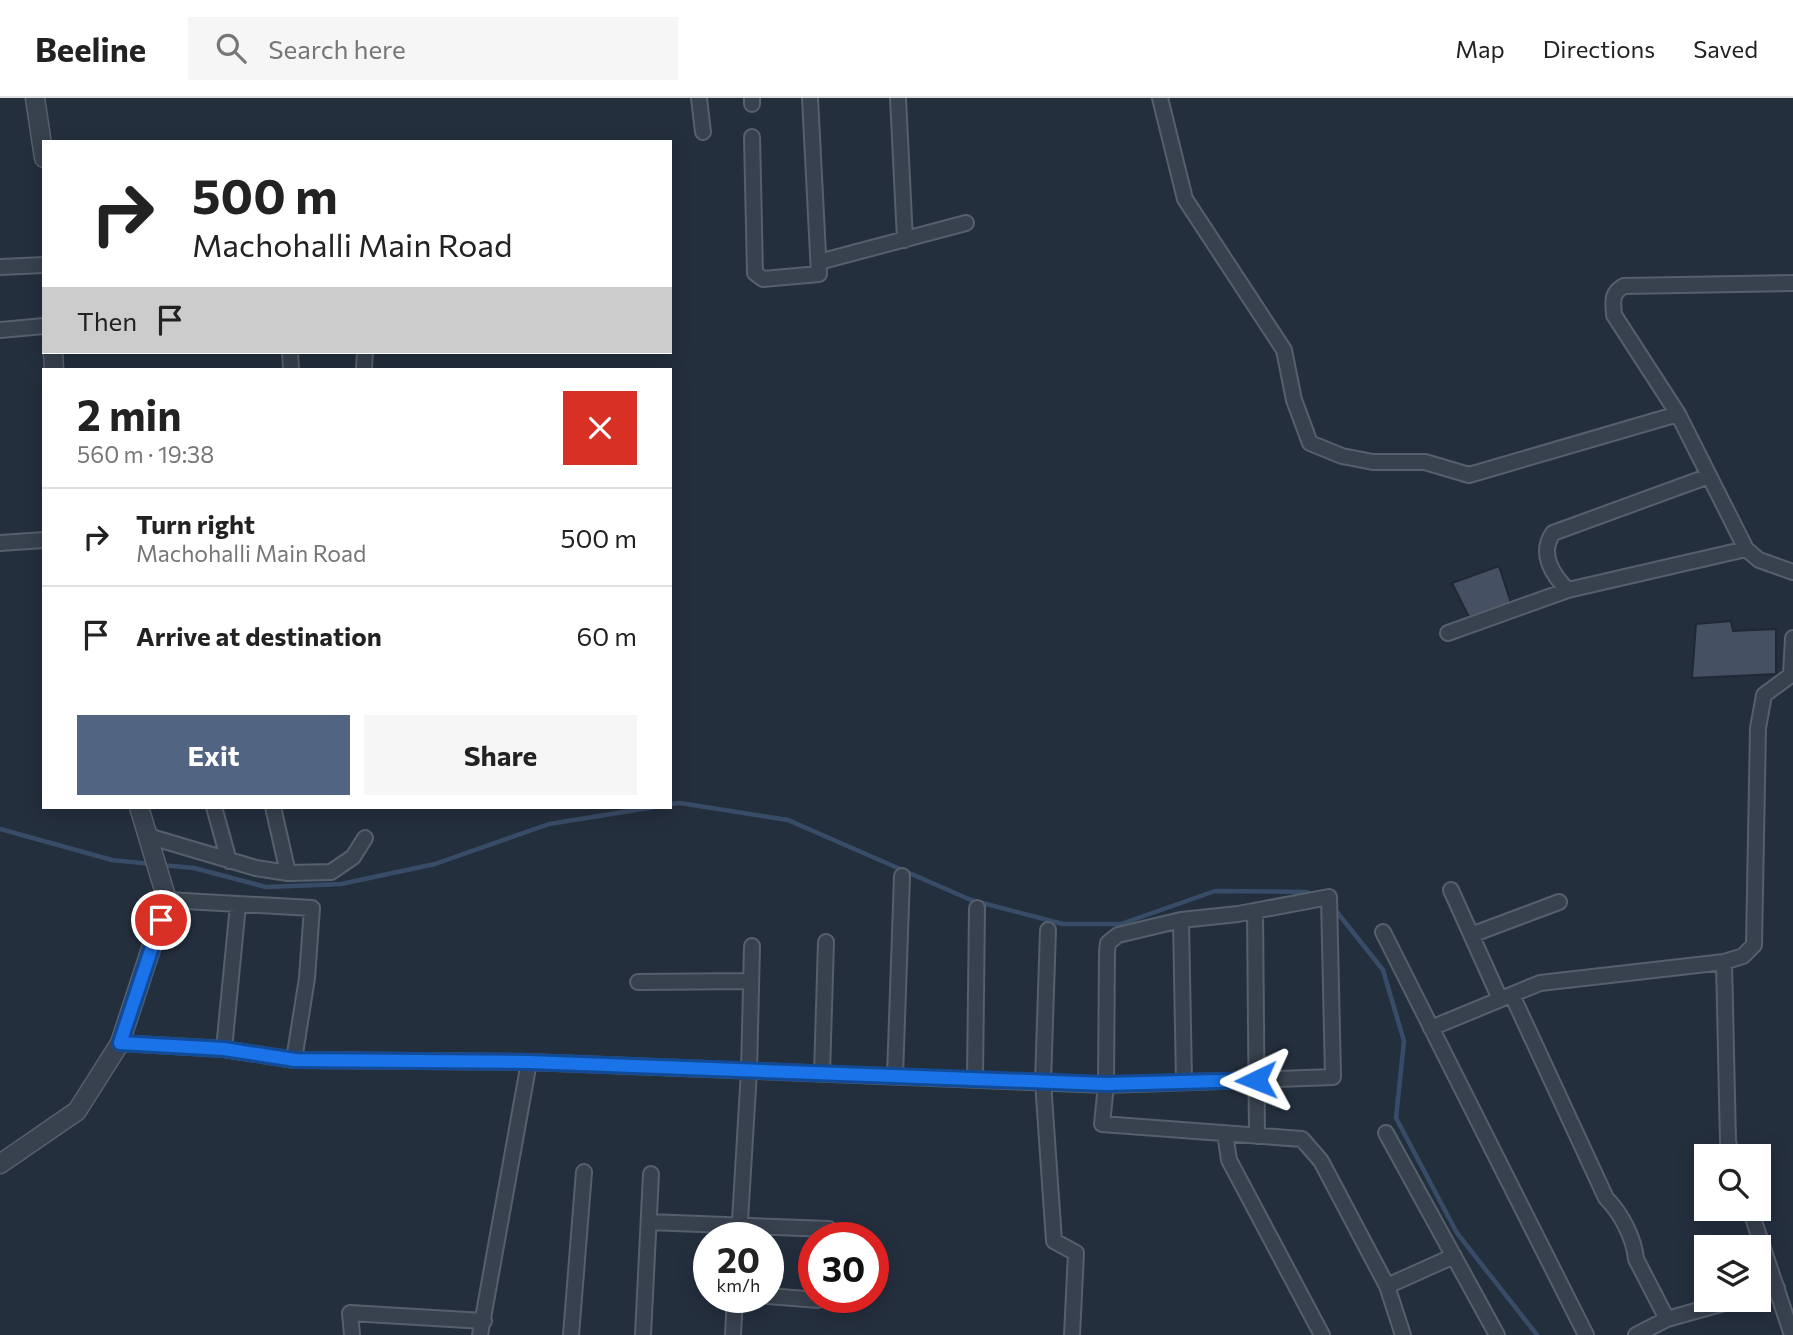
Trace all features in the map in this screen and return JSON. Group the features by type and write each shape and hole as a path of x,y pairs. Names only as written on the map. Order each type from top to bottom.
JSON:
{"street":[{"path":"35,98 42,145"},
{"path":"699,98 702,132"},
{"path":"752,137 755,273 763,279 819,274 810,98"},
{"path":"898,98 905,240"},
{"path":"1160,98 1185,199 1284,350 1294,400 1310,443 1342,456 1373,462 1424,462 1468,475 1678,414"},
{"path":"819,262 966,223"},
{"path":"0,267 42,265"},
{"path":"1793,283 1624,286 1616,290 1612,298 1614,315 1678,414 1745,549 1759,560 1793,572"},
{"path":"0,330 42,326"},
{"path":"1568,590 1558,580 1548,560 1547,542 1553,533 1709,476"},
{"path":"0,544 42,540"},
{"path":"1448,634 1568,590 1745,549"},
{"path":"1431,1028 1540,983 1724,962 1743,956 1754,945 1758,728 1764,695 1791,675 1793,638"},
{"path":"0,1164 77,1111 120,1043 167,894 151,837 140,809"},
{"path":"215,809 229,860"},
{"path":"273,809 288,873"},
{"path":"151,837 229,860 288,873 331,872 353,857 365,838"},
{"path":"895,1076 902,876"},
{"path":"1451,890 1606,1198 1615,1207 1635,1248 1636,1259 1667,1320"},
{"path":"167,894 238,905 312,908 307,978 295,1060"},
{"path":"120,1043 224,1049 295,1060 529,1062 1106,1084 1333,1077 1329,897 1255,911 1181,920 1118,935 1108,943 1106,1084 1102,1124 1302,1139 1310,1146 1387,1286 1403,1335"},
{"path":"1471,934 1559,902"},
{"path":"224,1049 238,905"},
{"path":"975,1079 977,908"},
{"path":"1255,911 1257,1136"},
{"path":"1181,920 1184,1082"},
{"path":"1048,930 1043,1082 1054,1241 1076,1253 1072,1335"},
{"path":"1382,932 1586,1335"},
{"path":"822,1073 826,942"},
{"path":"741,1222 749,1071 752,946"},
{"path":"1724,962 1729,1144"},
{"path":"638,982 751,981"},
{"path":"352,1335 350,1313 482,1328 529,1062"},
{"path":"1225,1133 1229,1160 1322,1335"},
{"path":"1387,1133 1497,1335"},
{"path":"571,1335 584,1172"},
{"path":"643,1335 651,1174"},
{"path":"1755,1221 1792,1335"},
{"path":"649,1222 693,1226"},
{"path":"1387,1286 1454,1256"},
{"path":"1771,1290 1777,1288"},
{"path":"1636,1335 1667,1320 1694,1312"},
{"path":"733,1335 734,1313"}],"building":[{"path":"1499,566 1511,603 1469,617 1452,583"},
{"path":"1731,621 1733,631 1776,629 1776,674 1692,678 1696,624"}],"waterway":[{"path":"672,804 788,820 971,900 1063,924 1121,924 1215,891 1307,892 1313,895"},
{"path":"161,865 194,868 266,887 341,884 435,864 549,824 643,809"},
{"path":"0,829 112,860 152,864"},
{"path":"1333,907 1383,970 1404,1041 1396,1118 1457,1233 1537,1335"}],"route":[{"path":"161,920 120,1043 224,1049 295,1060 529,1062 1106,1084 1256,1080"}]}
